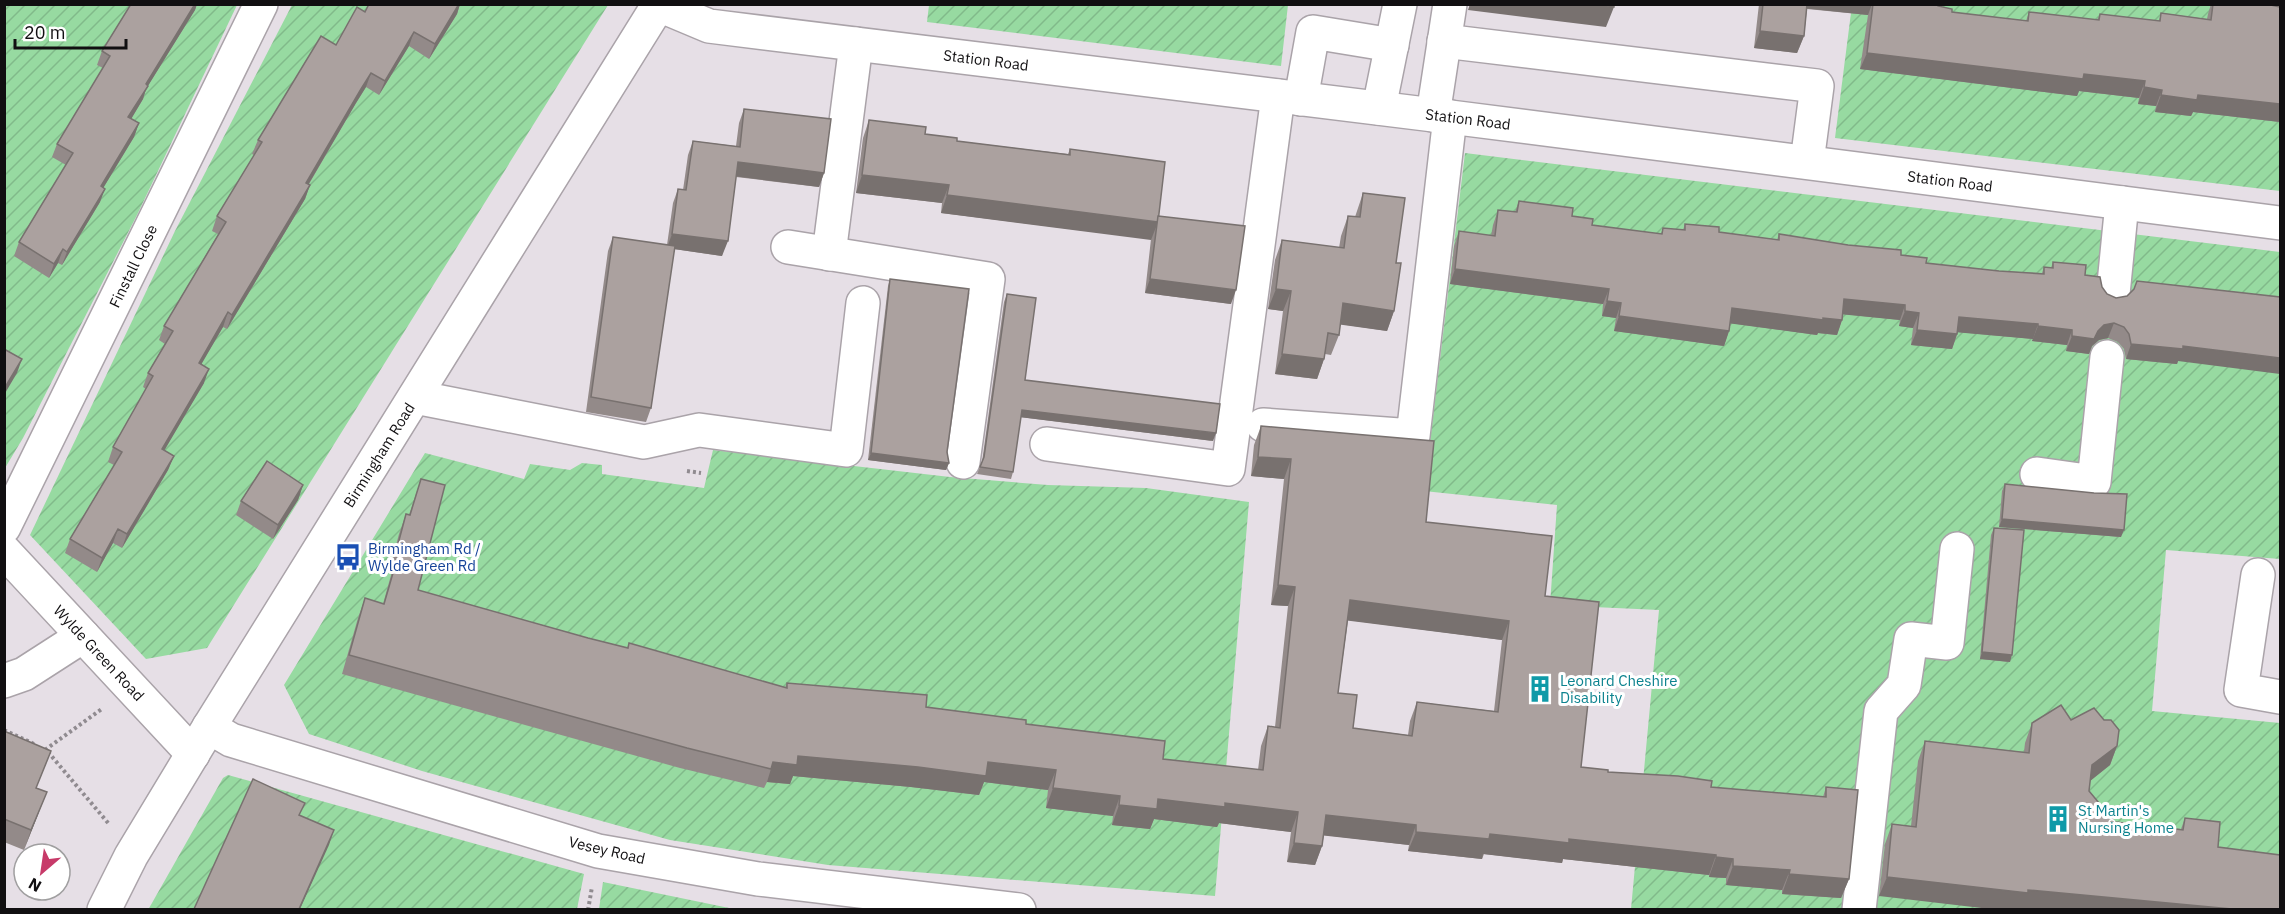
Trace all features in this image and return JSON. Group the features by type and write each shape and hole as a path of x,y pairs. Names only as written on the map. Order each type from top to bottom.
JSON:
{"street":[{"name":"Finstall Close","path":"4,527 261,4"},
{"path":"1379,108 1400,4"},
{"path":"1263,425 1413,436 1442,116 1444,41 1450,4"},
{"name":"Station Road","path":"659,5 709,26 1379,108 2280,223"},
{"name":"Birmingham Road","path":"105,909 131,856 209,727 659,5"},
{"path":"1047,444 1228,469 1289,97 1313,32 1392,45"},
{"path":"1444,41 1817,86 1807,162"},
{"path":"829,254 856,44"},
{"path":"2113,294 2122,203"},
{"path":"788,247 988,279 963,462"},
{"path":"415,397 644,442 699,430 846,450 863,303"},
{"path":"2037,474 2094,482 2107,357"},
{"path":"1859,909 1881,711 1904,685 1911,639 1947,643 1957,549"},
{"name":"Wylde Green Road","path":"4,551 193,754"},
{"path":"2258,575 2241,690 2280,697"},
{"path":"4,681 24,674 83,636"},
{"name":"Vesey Road","path":"209,727 231,740 598,851 758,879 1019,909"}],"path":[{"path":"45,750 132,688"}],"green space":[{"path":"929,4 1288,5 1281,66 927,22"},
{"path":"5,5 237,5 137,215 23,438 5,468"},
{"path":"292,5 608,5 207,648 146,659 30,535 175,231"},
{"path":"1852,5 2280,5 2280,191 1835,138"},
{"path":"1465,153 2280,252 2280,559 2166,550 2152,711 2280,723 2280,909 1631,909 1659,610 1550,605 1557,505 1424,491"},
{"path":"713,450 950,477 1048,485 1146,488 1249,502 1215,896 828,865 670,840 422,771 309,734 284,685 425,453 524,479 530,464 570,470 582,463 602,465 602,474 704,488"},
{"path":"228,775 584,874 577,909 148,910 223,778"},
{"path":"603,882 734,909 599,909"}],"building":[{"path":"131,4 195,4 128,117 139,123 101,186 105,189 67,252 63,249 54,264 19,242 73,153 57,144 110,56 102,51"},
{"path":"369,4 459,4 435,44 414,32 385,81 371,73 306,183 310,185 232,315 228,312 199,363 209,369 162,449 174,456 127,534 118,529 102,558 70,539 122,452 113,447 153,376 148,373 173,331 164,326 226,222 217,216 262,142 258,140 321,36 336,45 357,7 365,12"},
{"path":"1593,4 1614,4 1614,7"},
{"path":"1763,4 1807,4 1804,36 1760,31"},
{"path":"1873,4 1938,4 1938,6 1952,9 1952,12 2028,21 2029,12 2099,20 2100,14 2160,21 2161,13 2211,20 2213,4 2266,4 2280,7 2280,104 2198,95 2197,100 2161,95 2162,90 2144,87 2145,81 2084,74 2083,79 1867,53"},
{"path":"744,109 831,119 824,173 738,162 728,241 672,234 678,189 686,190 693,141 740,147"},
{"path":"869,120 926,127 925,134 957,138 957,141 1070,155 1070,149 1165,162 1158,222 947,195 949,185 862,175"},
{"path":"1363,193 1405,198 1396,263 1401,263 1394,311 1343,303 1339,335 1328,333 1324,359 1282,354 1291,291 1276,289 1282,240 1344,248 1348,216 1360,217"},
{"path":"1519,201 1573,208 1572,216 1593,219 1592,225 1662,234 1663,228 1685,230 1685,224 1719,227 1719,232 1779,240 1779,234 1848,245 1901,250 1901,255 1927,258 1926,263 1999,271 2044,274 2044,267 2053,268 2053,262 2086,265 2085,275 2100,277 2102,287 2107,294 2116,298 2127,296 2134,289 2137,281 2280,297 2280,358 2183,346 2183,349 2131,344 2129,334 2124,327 2114,323 2104,325 2094,339 2072,336 2072,330 2038,326 2038,324 1959,317 1957,334 1917,330 1919,313 1905,311 1905,305 1844,299 1842,320 1823,318 1823,320 1732,308 1729,331 1619,316 1621,303 1607,301 1609,289 1455,269 1459,231 1495,236 1498,210 1517,212"},
{"path":"1158,216 1245,226 1236,290 1150,279"},
{"path":"613,237 675,246 651,408 591,397"},
{"path":"890,279 969,289 947,452 949,463 871,453"},
{"path":"1007,294 1036,298 1025,380 1220,404 1216,433 1022,410 1013,472 980,467 984,457"},
{"path":"4,349 22,359 4,389"},
{"path":"1261,426 1434,441 1426,522 1552,536 1545,596 1599,602 1581,767 1608,770 1608,772 1678,776 1712,781 1711,787 1826,797 1826,787 1858,790 1849,879 1789,874 1790,870 1733,866 1733,859 1716,857 1716,855 1569,839 1569,843 1490,834 1489,839 1416,832 1416,825 1326,815 1322,846 1294,843 1298,812 1225,803 1225,807 1158,799 1157,809 1119,805 1120,796 1053,788 1056,770 988,762 986,776 798,756 797,765 773,762 771,769 349,655 365,598 384,604 400,549 397,548 406,514 410,515 421,479 445,485 418,590 588,638 628,648 629,643 787,688 787,683 927,695 926,707 1026,720 1026,724 1165,741 1163,759 1263,770 1268,726 1280,728 1295,587 1278,585 1291,459 1258,457","holes":["1350,600 1509,621 1498,712 1417,702 1412,736 1353,728 1357,695 1338,693"]},
{"path":"267,461 303,485 278,525 241,501"},
{"path":"2005,484 2127,494 2124,530 2002,519"},
{"path":"1994,528 2024,530 2012,655 1982,652"},
{"path":"2061,705 2071,720 2094,708 2104,720 2111,720 2119,730 2117,746 2092,765 2089,791 2115,822 2183,830 2185,818 2220,822 2218,847 2280,855 2280,909 2232,909 2028,890 2028,893 1887,877 1892,824 1916,827 1925,741 2029,753 2032,723"},
{"path":"4,731 51,751 36,788 47,792 31,830 4,819"},
{"path":"253,779 305,803 299,815 334,830 299,909 194,909"}],"place":[{"name":"Birmingham Rd / Wylde Green Rd","path":"348,557"},
{"name":"Leonard Cheshire Disability","path":"1540,689"},
{"name":"St Martin's Nursing Home","path":"2058,819"}]}
